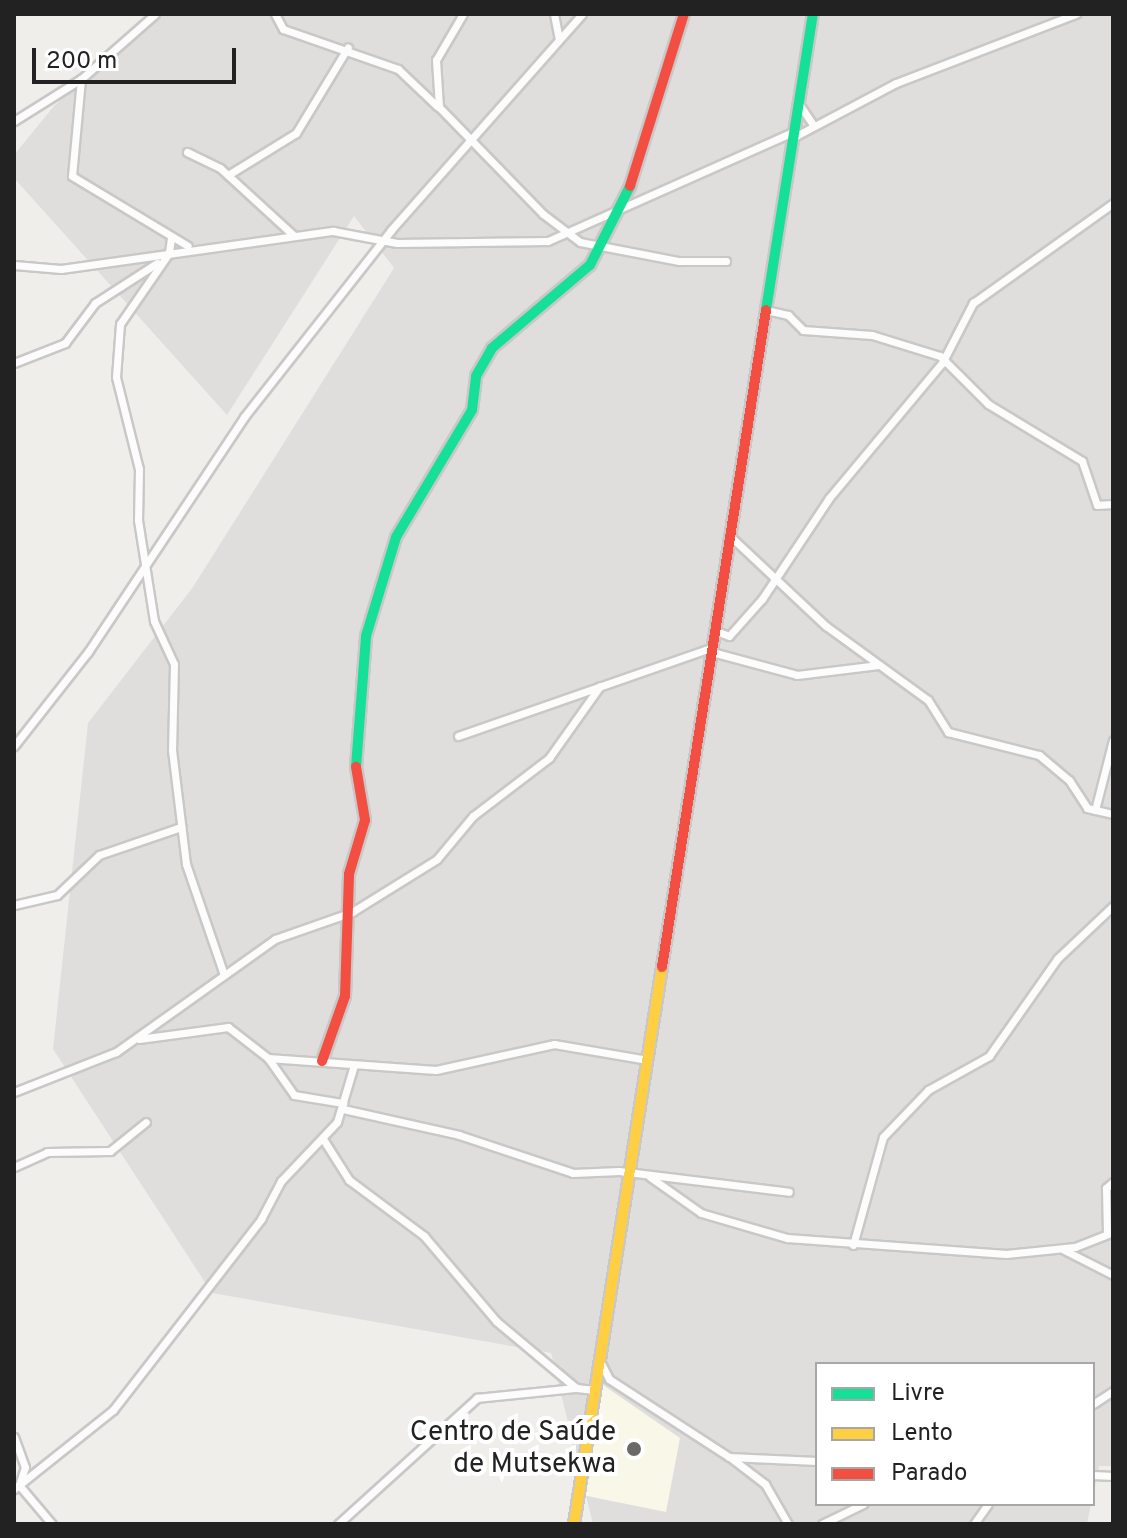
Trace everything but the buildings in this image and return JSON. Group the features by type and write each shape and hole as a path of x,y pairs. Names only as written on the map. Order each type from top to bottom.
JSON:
{"street":[{"path":"14,121 81,79 155,14"},
{"path":"275,14 283,29 348,47 413,79 568,236 679,261 726,261"},
{"path":"439,107 436,60 463,14"},
{"path":"554,14 559,39"},
{"path":"14,746 144,566 224,444 381,242 582,14"},
{"path":"322,1061 345,996 352,912 350,864 365,820 355,774 365,641 396,537 472,410 487,356 506,330 582,277 640,165 684,14"},
{"path":"574,1524 596,1388 624,1172 632,1160 813,14"},
{"path":"14,265 61,269 171,249 333,231 381,242 519,245 568,236 794,134 812,123 1076,14"},
{"path":"228,175 296,133 348,47"},
{"path":"81,79 72,176 190,247"},
{"path":"799,104 812,123"},
{"path":"187,152 228,175 293,235"},
{"path":"716,631 729,636 775,580 829,498 943,362 973,303 1113,203"},
{"path":"171,238 171,249 120,324 116,377 139,469 144,566 176,679 172,750 181,827 201,915 224,975"},
{"path":"14,363 65,343 95,303 162,259"},
{"path":"766,310 788,315 803,330 872,335 943,362 988,404 1082,461 1097,505 1113,504"},
{"path":"730,536 775,580 879,665 928,700 948,732 1039,755 1095,810 1113,814"},
{"path":"458,736 713,650 797,675 879,665"},
{"path":"134,1041 285,934 352,912 437,859 473,816 522,784 600,686"},
{"path":"1095,810 1113,740"},
{"path":"14,905 57,895 99,855 181,827"},
{"path":"853,1245 883,1137 928,1090 989,1056 1058,958 1113,906"},
{"path":"14,1092 134,1041 222,1025 268,1058 294,1095 459,1135 573,1173 624,1172 789,1192"},
{"path":"268,1058 354,1065 472,1066 554,1044 648,1060"},
{"path":"16,1487 113,1410 261,1219 281,1181 323,1139 343,1106 354,1065"},
{"path":"14,1167 47,1152 110,1151 146,1122"},
{"path":"323,1139 349,1180 424,1236 496,1321 576,1388"},
{"path":"650,1177 701,1213 787,1238 1006,1254 1062,1249 1110,1233 1106,1188 1113,1182"},
{"path":"1062,1249 1113,1275"},
{"path":"600,1359 609,1379 765,1484 788,1524"},
{"path":"338,1524 477,1398 596,1388 609,1379"},
{"path":"1095,1403 1113,1391"},
{"path":"14,1437 25,1467 16,1487"},
{"path":"729,1457 815,1461"},
{"path":"16,1487 52,1524"},
{"path":"822,1524 859,1506"},
{"path":"974,1524 987,1506"}],"shaded area":[{"path":"160,14 1113,14 1113,1466 1099,1466 1095,1486 1095,1362 815,1362 815,1506 1091,1506 1087,1524 593,1524 551,1353 212,1293 53,1049 88,723 193,587 394,268 354,216 227,415 14,178 14,155 54,106"},
{"name":"Centro de Saúde de Mutsekwa","path":"603,1385 680,1438 666,1512 582,1495"}],"traffic: fast":[{"path":"766,310 813,14"},
{"path":"356,767 366,636 396,537 472,410 476,376 492,348 590,265 630,186"}],"traffic: slow":[{"path":"574,1524 662,967"}],"traffic: jam":[{"path":"630,186 684,14"},
{"path":"662,967 766,310"},
{"path":"322,1061 345,996 349,874 365,820 356,767"}],"place":[{"name":"Centro de Saúde de Mutsekwa","path":"634,1449"}]}
